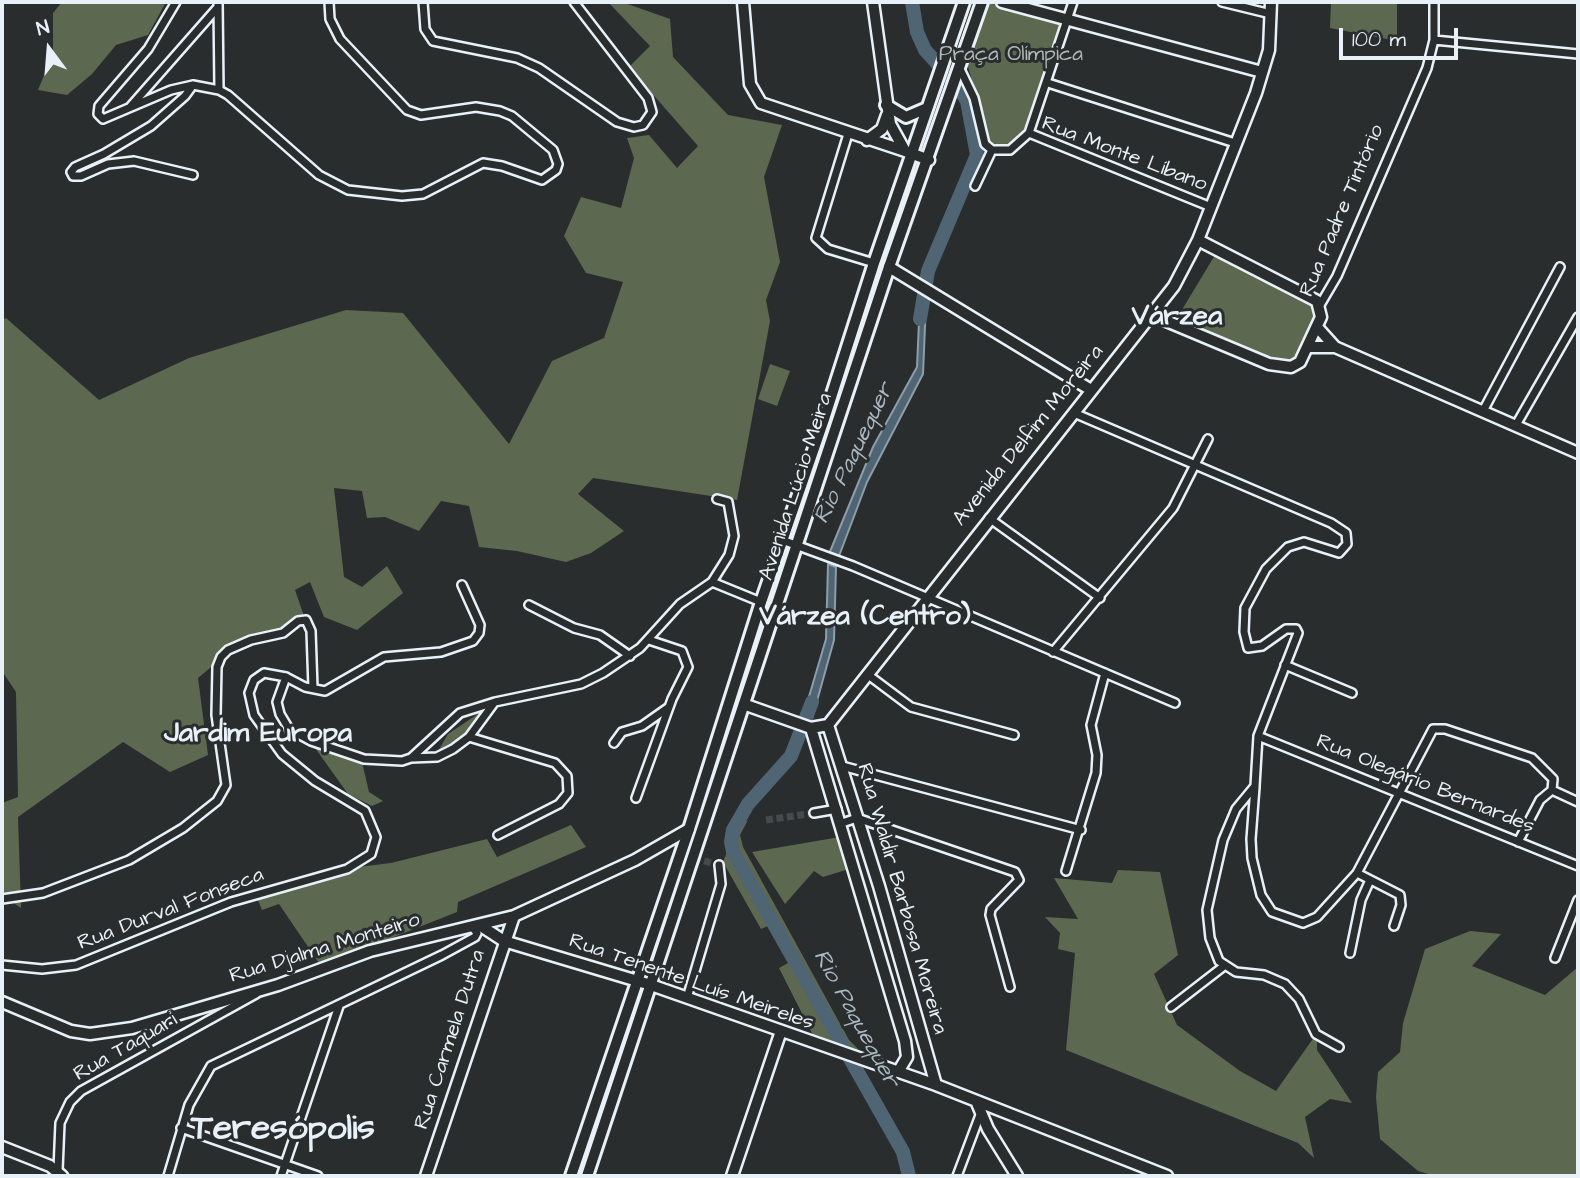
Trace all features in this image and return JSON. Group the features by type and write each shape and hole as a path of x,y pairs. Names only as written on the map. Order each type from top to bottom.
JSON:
{"main road":[{"path":"743,2 752,91 761,103 929,160"},
{"path":"873,2 887,110 908,153"},
{"name":"Avenida Lúcio Meira","path":"571,1176 635,980 689,829 908,153 927,108 964,2"},
{"name":"Avenida Lúcio Meira","path":"587,1176 746,705 889,267 929,160 982,2"},
{"path":"1002,2 1262,72"},
{"name":"Avenida Delfim Moreira","path":"828,725 989,517 1174,286 1198,240 1262,72 1269,50 1271,2"},
{"path":"887,110 906,117 927,108"},
{"path":"867,140 882,129 887,110"},
{"path":"1198,240 1276,277 1320,304"},
{"path":"889,267 1091,390"},
{"name":"Rua Padre Tintório","path":"1309,347 1321,317 1320,304"},
{"path":"1152,315 1279,367 1296,365 1309,347 1335,347 1578,453"},
{"path":"1317,327 1335,347"},
{"path":"746,705 809,728 828,725"},
{"name":"Rua Waldir Barbosa Moreira","path":"828,725 879,886 936,1086"},
{"name":"Rua Waldir Barbosa Moreira","path":"809,728 818,745 838,809 908,1051 905,1063 898,1072"},
{"path":"818,745 833,740"},
{"name":"Rua Djalma Monteiro","path":"2,1003 71,1031 112,1033 262,990 370,951 514,916 635,860 689,829"},
{"path":"861,891 879,886"},
{"name":"Rua Carmela Dutra","path":"426,1176 514,916"},
{"name":"Rua Tenente Luís Meireles","path":"477,927 505,941 651,985 829,1051 898,1072 1167,1176"},
{"path":"732,1176 781,1031"},
{"path":"977,1103 980,1115 1017,1176"},
{"path":"595,1107 608,1111"},
{"path":"2,1147 60,1173"}],"street":[{"path":"176,2 148,49 97,110 100,117 106,120 171,90 193,85 219,90 319,175 348,190 402,196 423,194 483,163 502,166 542,180 556,170 558,164 553,150 512,116 500,111 476,107 421,115 407,110 340,39 330,19 331,4"},
{"path":"423,2 425,29 433,41 517,58 623,125 643,124 652,112 648,98 574,2"},
{"path":"1029,133 1073,2"},
{"path":"1222,2 1271,14"},
{"name":"Rua Padre Tintório","path":"1320,304 1337,276 1427,68 1434,40 1434,2"},
{"path":"127,110 218,5"},
{"path":"218,5 219,90"},
{"path":"1434,40 1578,54"},
{"path":"959,72 974,99 985,144 992,150 975,186"},
{"path":"1048,83 1235,144"},
{"path":"193,85 151,126 104,154 75,167 71,172 73,176 81,176 108,164 134,161 193,175"},
{"name":"Rua Monte Líbano","path":"992,150 1010,150 1029,133 1211,207"},
{"path":"848,134 816,238 828,249 874,263"},
{"path":"1483,411 1560,267"},
{"path":"1516,425 1578,317"},
{"path":"1074,414 1338,526 1347,537 1343,551 1332,552 1310,543 1293,543 1266,569 1245,608 1248,648 1256,648 1286,629 1296,629 1297,638 1258,736 1252,858 1261,895 1272,912 1293,921 1310,921 1357,873 1400,796 1431,730 1445,729 1532,758 1553,779 1552,790 1539,800 1518,842"},
{"path":"1053,652 1173,508 1208,439"},
{"path":"411,758 456,716 495,702 582,684 630,656 649,640 680,604 712,582 729,555 734,536 728,502 717,499"},
{"path":"989,517 1100,598"},
{"path":"782,540 853,566 1175,702"},
{"path":"712,582 761,602"},
{"path":"2,900 43,893 129,860 183,828 217,800 226,785 216,715 217,667 228,650 251,640 283,633 298,621 306,620 311,631 313,688 325,691 334,689 384,657 442,652 473,641 479,633 480,625 461,585"},
{"path":"529,605 562,623 600,635 630,656"},
{"path":"636,798 669,707 687,672 687,660 678,648 649,640"},
{"path":"1285,665 1352,693"},
{"name":"Rua Durval Fonseca","path":"2,965 42,969 76,965 231,902 363,862 371,854 376,837 365,811 315,781 282,754 254,715 249,693 254,680 264,673 286,677 313,688"},
{"path":"1066,871 1081,830 1096,773 1097,755 1091,725 1105,673"},
{"path":"867,674 911,707 1014,735"},
{"path":"286,677 278,697 278,710 289,729 298,735 364,759 395,762 437,757 470,737 495,702"},
{"path":"614,743 622,732 642,726 669,707"},
{"path":"809,728 824,732 833,740"},
{"name":"Rua Olegário Bernardes","path":"1258,736 1400,796 1578,866"},
{"path":"470,737 555,764 567,776 568,793 559,804 498,835"},
{"path":"842,766 1081,830"},
{"path":"1255,786 1230,822 1209,893 1210,938 1224,966 1285,984 1299,999 1317,1034 1339,1046"},
{"path":"1552,790 1578,802"},
{"path":"814,813 838,809"},
{"path":"842,823 858,818 1017,875 1017,883 991,909 990,915 1010,987"},
{"path":"687,998 721,884 719,865"},
{"path":"1357,873 1400,895 1401,905 1394,926"},
{"path":"1350,953 1361,900 1370,880"},
{"path":"1555,958 1578,900"},
{"path":"168,1176 181,1128 197,1086 211,1066 339,1006 475,937 477,927"},
{"path":"1171,1007 1224,966"},
{"name":"Rua Taquari","path":"60,1173 60,1123 70,1102 81,1091 262,990"},
{"path":"281,1176 339,1006"},
{"path":"957,1176 980,1115"},
{"path":"181,1128 318,1176"}],"green space":[{"path":"62,2 166,2 148,35 116,45 92,74 67,95 38,90 53,53 53,13"},
{"path":"608,2 622,2 670,19 673,57 728,115 782,125 764,177 780,262 766,300 770,321 737,500 593,478 578,494 624,531 591,553 566,562 517,551 479,547 469,506 441,501 419,531 385,517 367,518 362,491 334,488 344,577 362,587 387,566 403,593 357,630 324,617 310,582 295,590 305,619 258,643 239,644 198,678 208,755 170,772 123,742 18,817 21,908 2,895 2,803 18,797 16,692 2,671 2,320 6,318 99,400 189,358 346,310 403,313 509,444 552,361 604,338 623,282 586,273 564,236 581,197 621,208 634,158 627,138 649,135 677,168 698,146 629,67 650,46"},
{"name":"Praça Olímpica","path":"985,2 1062,22 1027,133 1012,147 992,148 984,141 979,105 967,63"},
{"path":"1331,2 1397,2 1397,41 1330,28"},
{"path":"1215,255 1302,296 1320,308 1298,361 1273,365 1177,318"},
{"path":"770,364 790,371 777,406 758,399"},
{"path":"481,714 473,727 460,741 437,753 448,734"},
{"path":"313,745 362,762 369,792 383,801 372,806 348,794"},
{"path":"748,820 740,835 743,847 849,1040 871,1062 818,1045 779,968 797,958 777,922 761,929 723,862 736,829"},
{"path":"571,825 586,847 458,902 457,912 321,966 279,904 262,910 256,895 350,868 391,863 487,839 497,857"},
{"path":"840,837 849,869 823,877 814,871 785,904 752,852"},
{"path":"1118,870 1160,872 1178,955 1154,974 1177,1025 1240,1071 1276,1091 1317,1033 1317,1050 1352,1103 1330,1099 1305,1117 1314,1158 1298,1143 1066,1050 1075,953 1058,949 1060,933 1045,917 1078,919 1054,878 1112,883"},
{"path":"1470,931 1501,934 1472,966 1545,995 1578,967 1578,1176 1435,1176 1418,1171 1380,1139 1376,1097 1378,1072 1400,1052 1403,1023 1425,949"}],"water":[{"path":"920,299 926,303 923,374 867,482 839,556 829,554 873,447 917,367"},
{"path":"828,564 836,567 834,640 812,719 803,717 826,639"}],"waterway":[{"name":"Rio Paquequer","path":"912,2 917,32 925,50 956,84 967,101 977,155 928,271 920,319"},
{"name":"Rio Paquequer","path":"812,702 791,756 748,804 733,830 733,852 903,1152 909,1176"}],"tunnel":[{"path":"766,820 814,813"},
{"path":"694,858 719,865"}],"district":[{"name":"Várzea","path":"1177,318"},
{"name":"Várzea (Centro)","path":"865,618"},
{"name":"Jardim Europa","path":"258,735"},
{"name":"Teresópolis","path":"283,1131"}]}
